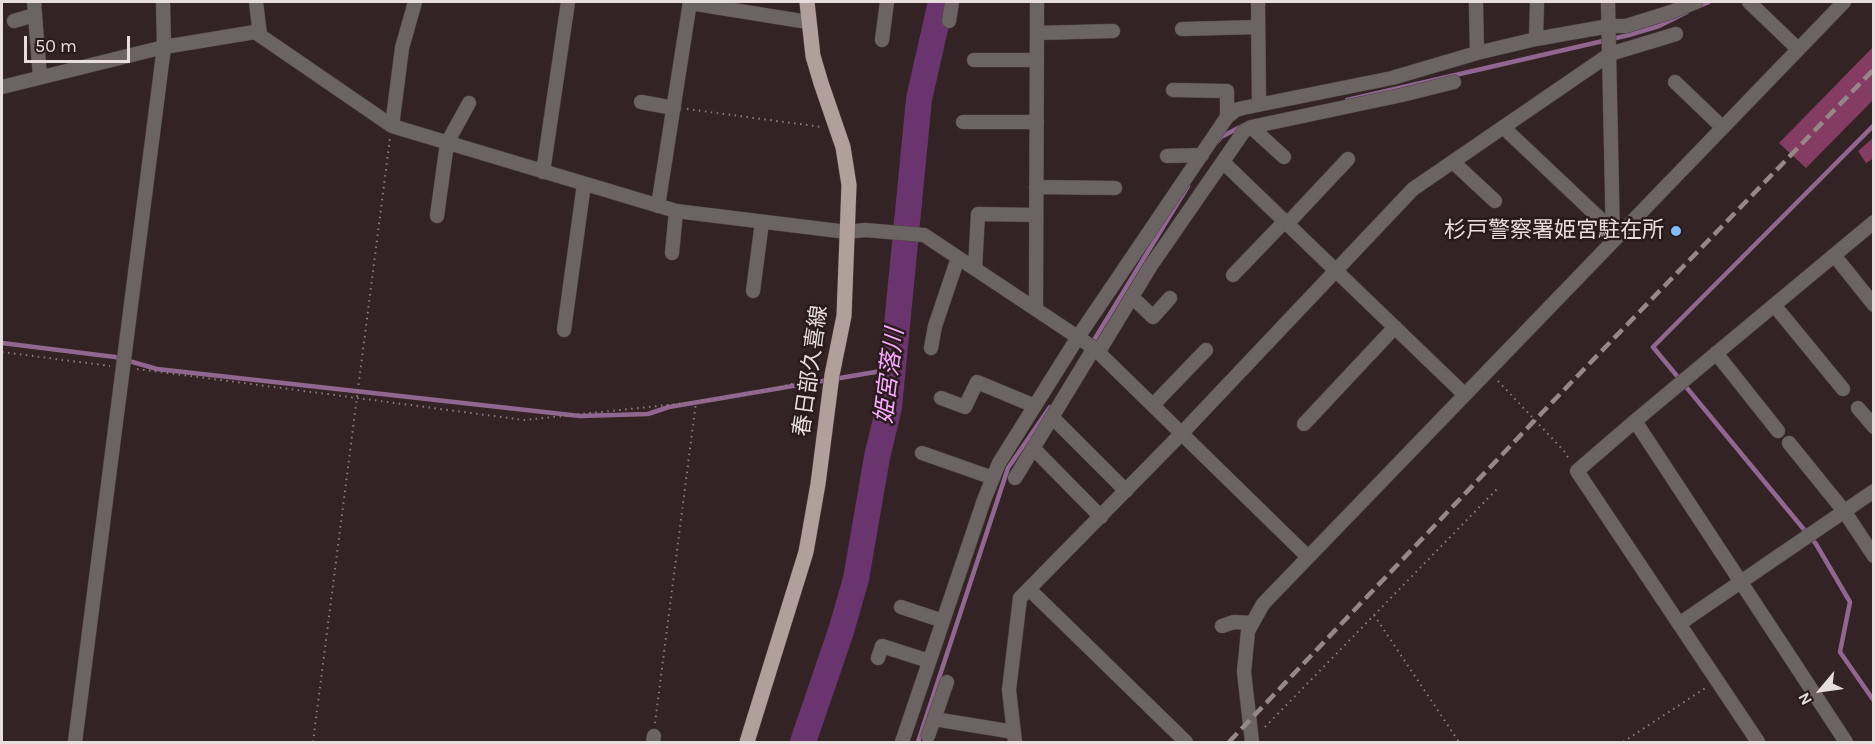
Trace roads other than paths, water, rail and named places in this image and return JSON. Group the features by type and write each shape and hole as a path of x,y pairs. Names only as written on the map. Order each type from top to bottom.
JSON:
{"main road":[{"name":"春日部久喜線","path":"747,742 806,552 818,483 832,375 844,316 849,185 843,147 820,83 813,56 807,2"}],"street":[{"path":"75,742 164,46 163,2"},
{"path":"256,2 260,35"},
{"path":"392,126 402,48 415,2"},
{"path":"543,172 568,2"},
{"path":"658,206 690,2 808,22"},
{"path":"882,39 886,2"},
{"path":"949,21 952,2"},
{"path":"1036,309 1037,2"},
{"path":"1258,2 1259,104"},
{"path":"1476,2 1477,53"},
{"path":"1536,39 1537,2"},
{"path":"1608,2 1613,236"},
{"path":"902,742 999,463 1227,117 1236,110 1259,104 1392,78 1477,53 1536,39 1609,26 1626,26 1696,2"},
{"path":"1749,2 1798,49"},
{"path":"1252,742 1244,672 1248,631 1263,604 1613,236 1844,2"},
{"path":"14,21 34,8 40,77"},
{"path":"1182,29 1258,27"},
{"path":"2,87 164,46 255,32 392,126 447,143 676,212 847,232 865,230 924,235 1097,350 1308,557"},
{"path":"1036,33 1113,32"},
{"path":"934,719 1015,737 1009,690 1020,598 1182,433 1413,189 1610,51 1676,34"},
{"path":"974,60 1037,60"},
{"path":"1015,478 1150,267 1244,131 1251,127 1454,82"},
{"path":"1675,82 1722,127"},
{"path":"1173,90 1227,91 1227,117"},
{"path":"641,102 674,108"},
{"path":"437,216 447,143 469,103"},
{"path":"963,122 1036,122"},
{"path":"1251,127 1284,157"},
{"path":"1503,127 1613,236"},
{"path":"1167,156 1202,155"},
{"path":"1233,275 1348,159"},
{"path":"1223,162 1464,394"},
{"path":"1453,162 1496,201"},
{"path":"564,330 584,184"},
{"path":"1036,188 1115,188"},
{"path":"672,253 676,212"},
{"path":"975,269 978,214 1036,215"},
{"path":"753,291 762,222"},
{"path":"1758,742 1577,471 1874,222"},
{"path":"1834,255 1874,305"},
{"path":"932,348 935,326 958,258"},
{"path":"1132,297 1153,317 1170,298"},
{"path":"1774,305 1843,389"},
{"path":"1304,424 1395,327"},
{"path":"1154,405 1206,350"},
{"path":"1716,353 1778,431"},
{"path":"941,398 965,407 977,382 1035,406"},
{"path":"1858,408 1874,427"},
{"path":"1052,417 1126,490"},
{"path":"1635,421 1846,742"},
{"path":"1789,443 1844,511 1874,556"},
{"path":"1033,448 1101,516"},
{"path":"922,453 993,478"},
{"path":"1679,624 1874,491"},
{"path":"1029,590 1178,740"},
{"path":"901,607 943,621"},
{"path":"1222,626 1234,622 1252,623"},
{"path":"878,658 882,646 929,661"},
{"path":"928,736 947,682"}],"waterway":[{"name":"姫宮落川","path":"803,742 841,631 856,579 877,457 889,407 919,99 941,2"},
{"path":"1697,7 1709,2"},
{"path":"1347,100 1629,35 1659,26 1687,12"},
{"path":"1218,141 1221,137 1246,124"},
{"path":"1874,125 1653,347 1816,544 1850,602 1840,652 1874,701"},
{"path":"1091,345 1188,186"},
{"path":"2,343 115,357 157,369 580,416 648,414 669,407 893,369"},
{"path":"918,742 1008,468 1050,407"}],"railway":[{"path":"1229,742 1535,420 1874,69"}],"place":[{"name":"杉戸警察署姫宮駐在所","path":"1676,231"}]}
